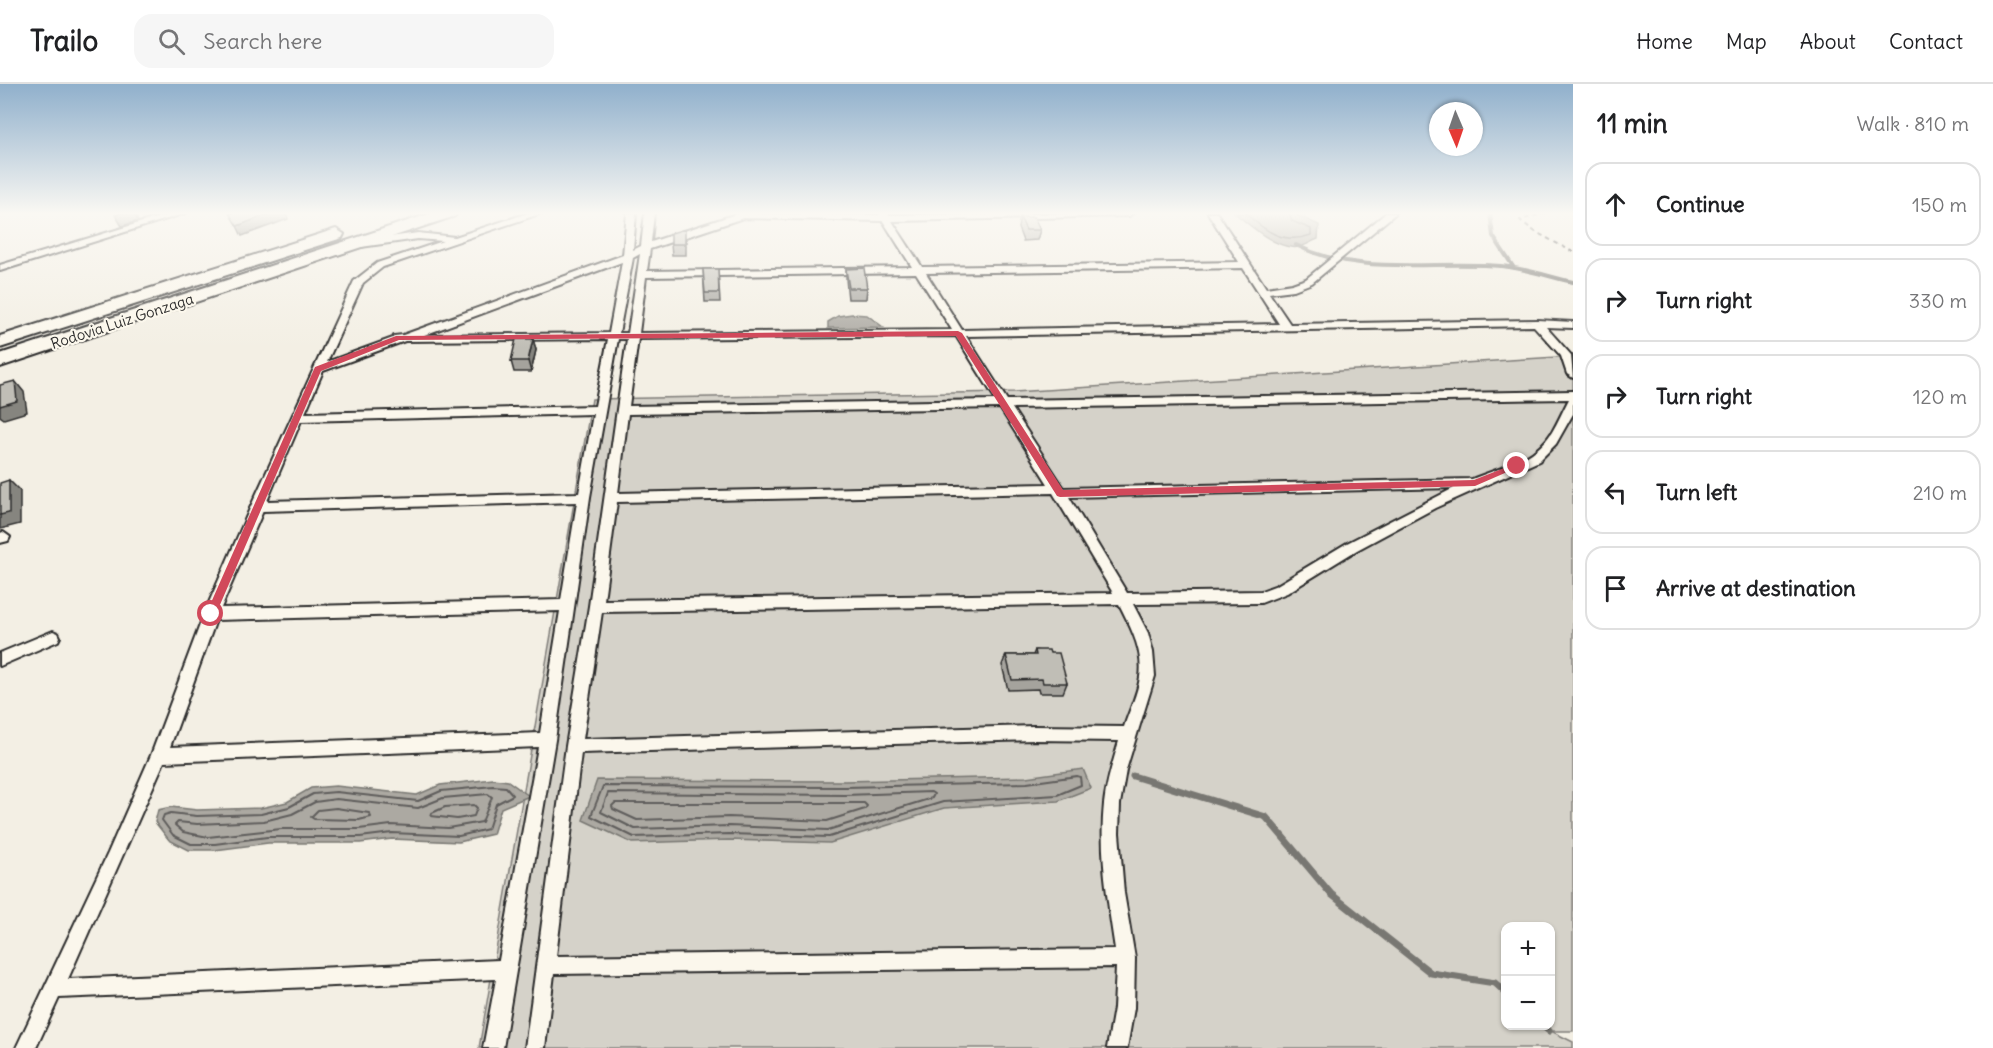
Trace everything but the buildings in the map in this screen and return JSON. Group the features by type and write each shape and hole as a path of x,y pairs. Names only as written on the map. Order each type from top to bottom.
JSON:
{"highway":[{"name":"Rodovia Luiz Gonzaga","path":"0,342 261,258"},
{"name":"Rodovia Luiz Gonzaga","path":"0,361 315,258"}],"street":[{"path":"0,268 33,258"},
{"path":"26,1048 159,755 211,614 318,369 360,281 367,273 380,265 401,258"},
{"path":"318,369 398,338 624,258"},
{"path":"493,1048 505,969 547,740 584,497 627,258"},
{"path":"535,1048 574,746 596,606 644,258"},
{"path":"912,258 1123,598 1141,633 1146,652 1148,676 1128,734 1112,804 1111,833 1115,893 1126,958 1124,1008 1117,1048"},
{"path":"1241,258 1287,327"},
{"path":"1263,291 1294,287 1309,281 1337,258"},
{"path":"641,274 1246,265"},
{"path":"398,338 633,334 958,333 1537,323 1573,325"},
{"path":"1537,323 1566,355 1573,374"},
{"path":"623,410 1573,395"},
{"path":"596,606 1123,598 1234,599 1277,594 1377,530 1475,483 1517,466 1542,452 1556,435 1573,401"},
{"path":"297,417 601,410"},
{"path":"610,498 1475,483"},
{"path":"257,506 584,497"},
{"path":"211,614 568,605"},
{"path":"0,660 53,637"},
{"path":"574,746 1034,733 1128,734"},
{"path":"159,755 547,740"},
{"path":"547,965 1126,958"},
{"path":"54,989 505,969"}],"shaded area":[{"path":"1573,356 1573,1031 1551,1031 1573,1042 1573,1048 479,1048 592,399 1014,392"}],"water":[{"path":"867,315 883,327 828,328 828,322 838,316"},
{"path":"1083,769 1091,788 1058,801 944,808 830,843 729,840 632,843 583,820 597,780 845,781 1026,777"},
{"path":"493,779 508,781 529,796 501,808 493,834 459,842 392,839 360,843 268,843 215,850 189,850 169,840 155,822 158,810 171,807 197,810 261,808 287,802 311,788 336,786 417,795 440,785"}],"waterway":[{"path":"1332,258 1371,264 1475,265 1514,268"},
{"path":"1507,258 1514,268"},
{"path":"1514,268 1573,282"},
{"path":"1133,776 1266,817 1331,894 1431,973 1495,983 1501,988"}],"route":[{"path":"211,614 318,369 398,338 633,334 958,333 1060,493 1475,483 1517,466"}]}
